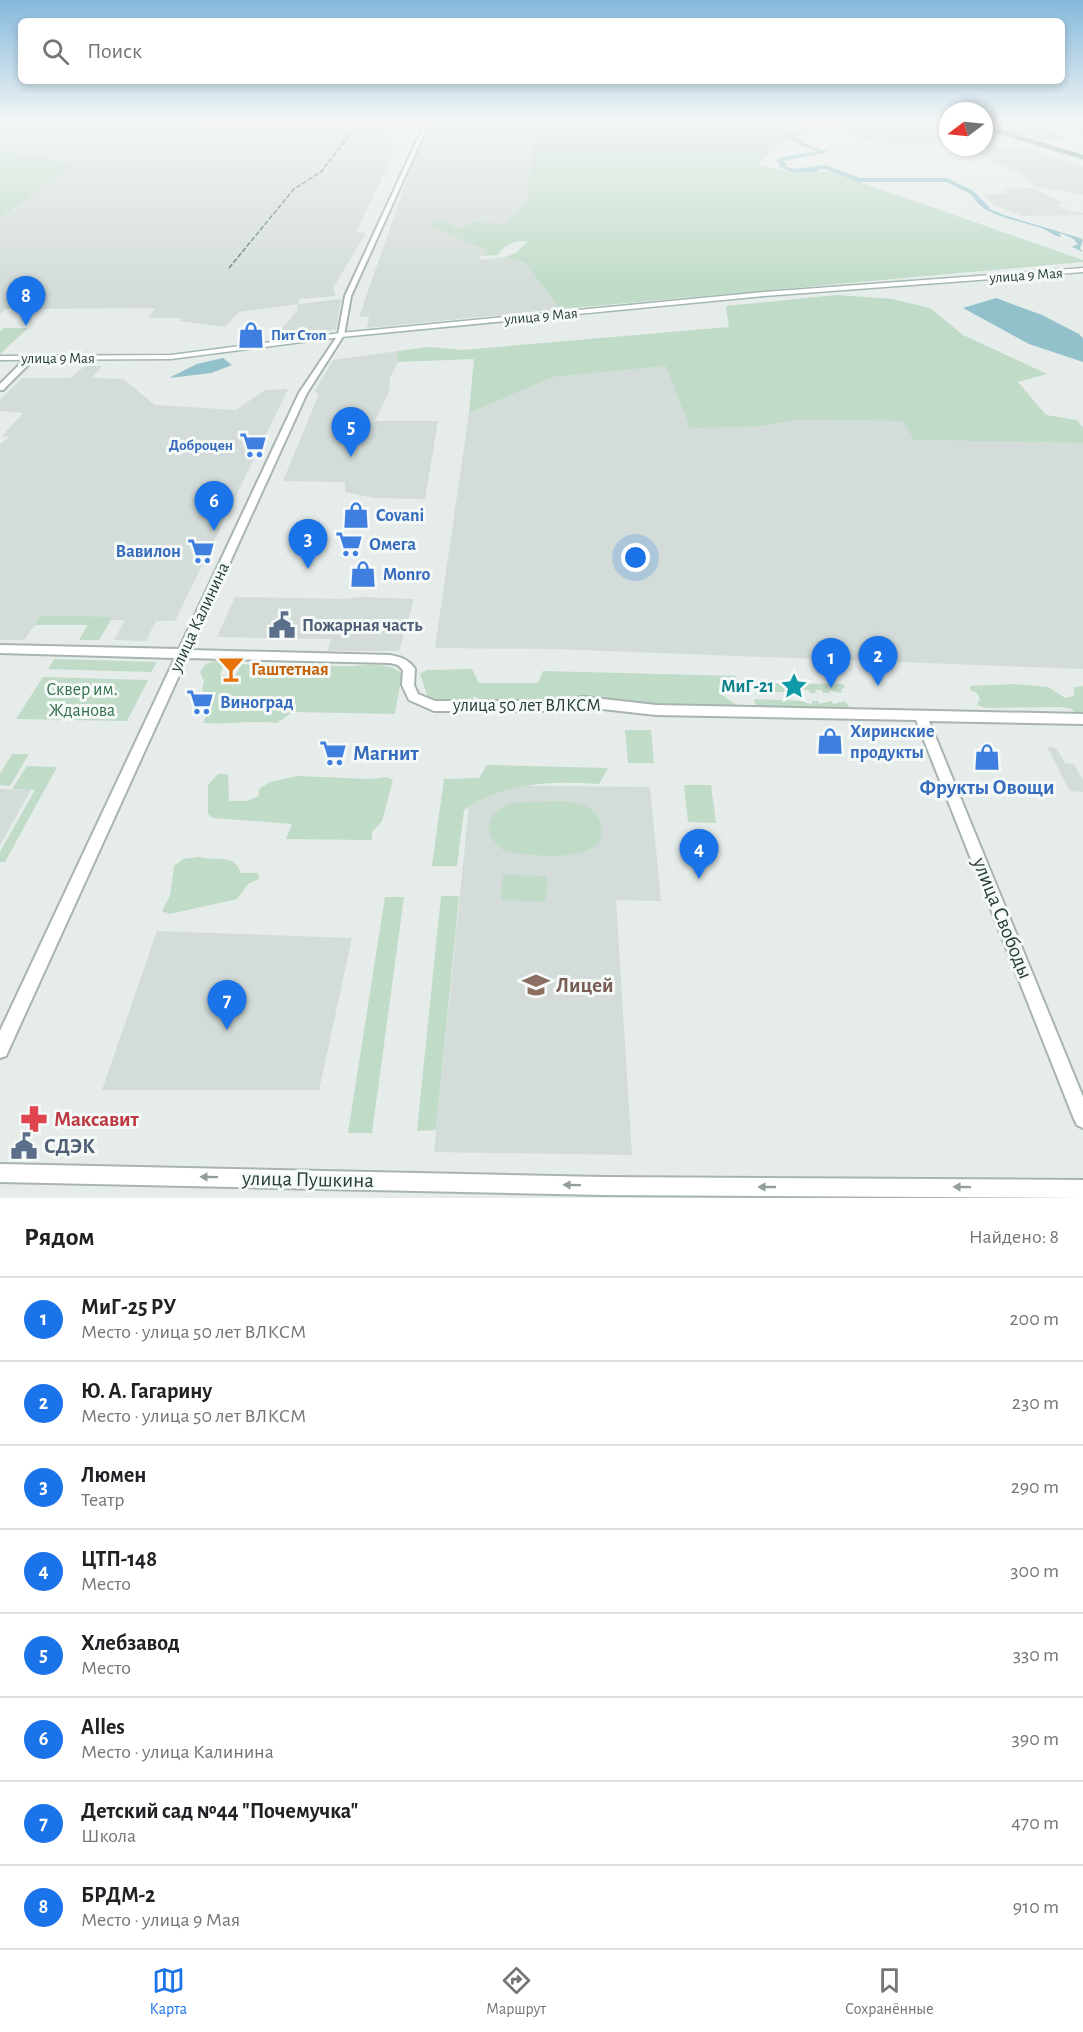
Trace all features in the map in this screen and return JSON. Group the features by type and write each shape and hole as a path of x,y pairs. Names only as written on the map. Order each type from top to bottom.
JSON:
{"main road":[{"name":"улица 9 Мая","path":"0,358 171,357 341,335 764,294 1083,270"}],"street":[{"name":"улица Калинина","path":"0,1050 303,393 341,335 348,297 403,177"},
{"path":"0,388 31,358"},
{"name":"улица 50 лет ВЛКСМ","path":"0,649 183,652 401,661 409,669 408,686 413,697 434,705 542,706 585,702 656,710 1083,719"},
{"name":"улица Свободы","path":"921,717 1083,1119"},
{"name":"улица Пушкина","path":"0,1173 603,1186 1083,1189"}],"shaded area":[{"path":"56,177 383,177 356,232 366,233 333,288 335,296 299,299 299,304 341,299 336,330 283,336 282,328 297,311 298,304 239,312 225,327 180,321 181,318 148,318 155,308 6,309 0,314 0,218"},
{"path":"408,177 530,177 528,200 506,224 473,222 459,229 440,220 489,251 480,256 481,260 505,257 525,263 560,309 367,328 369,317 359,317"},
{"path":"1024,177 1083,177 1083,195 1034,186"},
{"path":"1032,188 1065,204 1057,205 1068,211 1082,212 1083,215 1022,216 992,204 984,195 1010,193 1003,189"},
{"path":"398,351 398,362 390,378 389,392 375,421 438,421 425,499 374,498 345,492 345,482 283,481 319,394 315,391 333,360"},
{"path":"85,366 102,366 92,378 123,379 155,405 236,410 265,390 288,389 175,621 156,621 146,641 114,640 125,620 111,620 99,640 79,640 88,625 35,625 24,640 0,640 0,444 9,437 2,436 23,413 0,411 0,400 22,378 70,378"},
{"path":"666,366 762,426 794,420 904,421 914,440 1083,443 1083,669 555,649 435,648 469,413 553,377"},
{"path":"235,597 414,599 399,651 328,651 331,639 217,637"},
{"path":"1047,747 1056,748 1065,763 1074,764 1083,780 1083,792 1070,791"},
{"name":"Лицей","path":"471,785 650,787 661,901 616,900 632,1155 434,1152"},
{"path":"0,789 31,790 0,845"},
{"path":"157,931 352,938 319,1090 102,1090"}],"green space":[{"path":"0,177 57,177 0,218"},
{"path":"530,177 845,177 1083,260 1083,262 560,309 525,263 505,257 516,253 528,241 511,243 498,255 480,256 489,251 429,225 440,220 459,229 473,222 506,224 528,200"},
{"path":"837,295 892,299 930,308 963,335 1047,374 1018,382 1046,415 1077,420 1083,428 1083,443 914,440 903,421 794,420 762,426 690,428 666,366 553,377 469,413 474,359 398,362 398,351 429,347 463,350 729,327 726,306"},
{"path":"4,328 28,328 0,354 0,331"},
{"path":"40,616 112,617 99,640 79,640 88,625 35,625"},
{"path":"54,659 157,662 151,672 48,669"},
{"path":"214,661 225,662 220,675 235,676 242,664 386,666 402,673 395,714 293,712 277,723 203,723 209,708 202,690 204,681 200,672 206,664"},
{"path":"472,669 479,683 538,683 543,671 737,676 721,694 736,705 733,709 484,702 474,696 471,702 435,702 428,698 420,674 427,670"},
{"name":"Сквер им. Жданова","path":"43,677 148,680 127,721 16,719"},
{"path":"750,683 843,684 845,688 841,689 842,693 829,690 829,693 823,693 822,690 815,690 816,693 810,693 809,690 803,690 803,693 752,691"},
{"path":"1013,684 1048,687 1065,698 1074,696 1074,687 1083,686 1083,716 1078,716 1072,709 1063,707 986,708 977,705 980,699 977,693 970,690 970,686"},
{"path":"754,699 805,701 812,704 812,701 818,701 819,704 832,701 833,704 845,701 852,711 756,709"},
{"path":"625,730 651,730 654,763 628,763"},
{"path":"12,754 29,754 10,786 0,785 0,774"},
{"path":"487,765 608,768 599,784 529,785 479,801 464,810 457,866 432,866 444,779 479,778"},
{"path":"27,766 57,767 5,862 0,862 0,852 35,790 12,789"},
{"path":"218,774 228,774 229,801 247,801 259,796 259,789 270,782 297,776 369,779 387,777 393,780 382,821 372,832 372,840 286,839 292,824 213,818 208,814 208,785"},
{"path":"684,785 711,785 716,823 688,822"},
{"path":"519,802 568,802 586,806 599,819 601,838 594,847 566,855 549,856 506,852 491,837 490,822 500,809"},
{"path":"200,857 229,860 238,866 241,873 258,873 259,879 248,884 237,899 170,914 162,911 170,896 174,866 183,859"},
{"path":"503,875 547,876 546,902 501,900"},
{"path":"441,896 459,896 436,1130 417,1131"},
{"path":"385,897 404,897 372,1133 348,1133"}],"water":[{"path":"972,196 985,207 1004,215 1080,238 1083,240 1080,248 1083,252 1072,247 1078,244 1072,238 1060,233 1061,237 1054,235 1044,229 995,214 978,203"},
{"path":"996,298 1042,315 1079,334 1083,338 1083,362 1029,344 963,308"},
{"path":"223,358 232,365 211,373 169,378 197,364"}],"waterway":[{"path":"851,177 859,180 947,180 971,192 987,208"}],"railway":[{"path":"229,268 294,189 313,177"}],"place":[{"name":"БРДМ-2","path":"26,326"},
{"name":"Пит Стоп","path":"251,335"},
{"name":"Доброцен","path":"253,445"},
{"name":"Хлебзавод","path":"351,457"},
{"name":"Covani","path":"356,515"},
{"name":"Alles","path":"214,531"},
{"name":"Омега","path":"349,544"},
{"name":"Вавилон","path":"201,551"},
{"name":"Люмен","path":"308,569"},
{"name":"Monro","path":"363,574"},
{"name":"Пожарная часть","path":"282,625"},
{"name":"Гаштетная","path":"231,669"},
{"name":"МиГ-21","path":"794,686"},
{"name":"Ю. А. Гагарину","path":"878,686"},
{"name":"МиГ-25 РУ","path":"831,688"},
{"name":"Виноград","path":"200,702"},
{"name":"Хиринские продукты","path":"830,741"},
{"name":"Магнит","path":"333,753"},
{"name":"Фрукты Овощи","path":"987,757"},
{"name":"ЦТП-148","path":"699,879"},
{"name":"Лицей","path":"536,985"},
{"name":"Детский сад №44 \"Почемучка\"","path":"227,1030"},
{"name":"Максавит","path":"34,1119"},
{"name":"СДЭК","path":"24,1146"}]}
